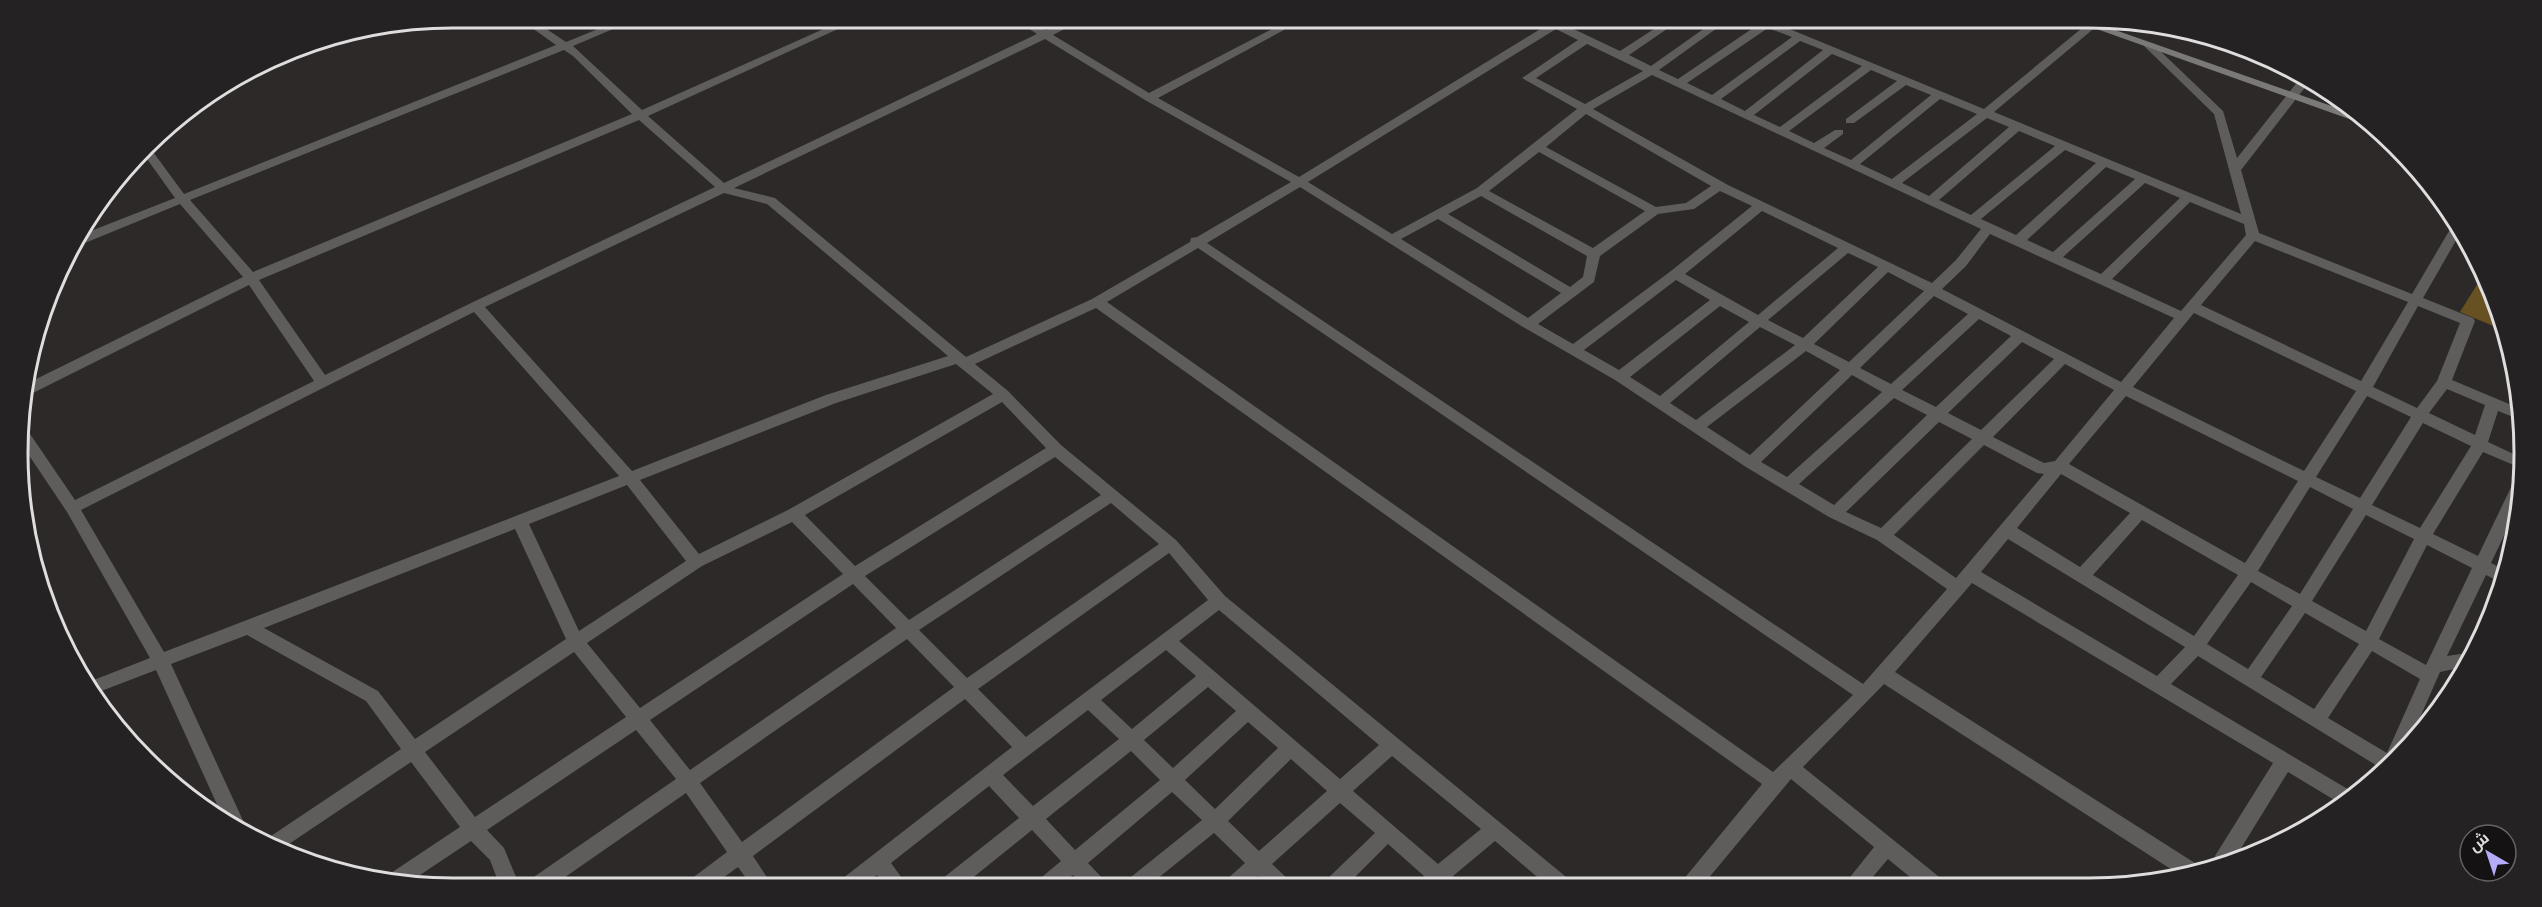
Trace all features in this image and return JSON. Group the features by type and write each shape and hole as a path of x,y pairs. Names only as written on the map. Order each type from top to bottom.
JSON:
{"street":[{"path":"537,28 577,54 640,115 724,189 771,201 962,360 1003,395 1056,449 1170,544 1220,601 1554,878"},
{"path":"88,237 609,28"},
{"path":"34,386 251,278 640,115 835,28"},
{"path":"1032,28 1149,98 1300,182 1528,324 1620,376 1751,463 1835,513 1883,536 1958,588"},
{"path":"72,508 476,306 1059,28"},
{"path":"1149,98 1282,28"},
{"path":"97,686 831,399 962,360 1097,302 1300,182 1550,28"},
{"path":"1571,28 1587,39 1622,56 1988,228 2103,280 2188,312 2364,389 2514,460"},
{"path":"1622,56 1663,28"},
{"path":"1390,240 1481,191 1585,109 1652,70 1712,28"},
{"path":"1680,83 1761,28"},
{"path":"1783,28 1799,37 2188,196 2252,228 2468,321 2444,382 2420,415 2302,604 2250,679"},
{"path":"1893,184 1986,113 2088,28"},
{"path":"2110,29 2149,46 2345,115"},
{"path":"1713,99 1799,37"},
{"path":"1587,39 1528,78 1720,185 1887,266 2124,389 2496,573"},
{"path":"2149,46 2219,113 2252,228"},
{"path":"1747,115 1831,50"},
{"path":"1781,132 1870,66"},
{"path":"1850,122 1905,80"},
{"path":"2235,170 2300,85"},
{"path":"1852,165 1939,94"},
{"path":"1931,201 2018,126"},
{"path":"1815,148 1839,132"},
{"path":"1972,220 2064,146"},
{"path":"1539,147 1654,212"},
{"path":"151,156 182,199 251,278 322,382"},
{"path":"2018,241 2104,162"},
{"path":"2054,258 2143,178"},
{"path":"1528,324 1589,279 1594,254 1654,212 1690,206 1720,185"},
{"path":"1481,191 1594,254"},
{"path":"2103,280 2188,196"},
{"path":"1574,350 1676,274 1761,205"},
{"path":"1439,214 1570,293"},
{"path":"1751,463 1962,263 1988,228"},
{"path":"1697,878 1774,783 1865,694 1971,574 2188,312 2252,228"},
{"path":"2158,686 2196,647 2248,573 2364,389 2453,235"},
{"path":"1196,242 1865,694"},
{"path":"1660,404 1847,247"},
{"path":"1697,428 1805,345 1887,266"},
{"path":"1676,274 1719,300 2042,469 2060,466 2369,642 2432,671 2459,662"},
{"path":"1620,376 1719,300"},
{"path":"1097,302 1774,783"},
{"path":"476,306 629,477 696,562"},
{"path":"1789,485 1977,313"},
{"path":"1835,513 2020,335"},
{"path":"1883,536 2063,358"},
{"path":"2444,382 2511,411"},
{"path":"278,840 696,562 794,514 1003,395"},
{"path":"2318,720 2369,642 2423,537 2480,444 2493,404"},
{"path":"28,443 72,508 160,660 232,816"},
{"path":"403,876 853,575 1056,449"},
{"path":"548,878 908,630 1112,495"},
{"path":"2400,742 2510,506"},
{"path":"2082,576 2141,511"},
{"path":"794,514 1025,748"},
{"path":"519,520 576,642 688,781 756,878"},
{"path":"2007,530 2196,647 2384,759"},
{"path":"708,878 966,688 1170,544"},
{"path":"1971,574 2342,795"},
{"path":"858,878 990,774 1220,601"},
{"path":"246,626 372,696 473,829 497,854 507,878"},
{"path":"1166,640 1388,832 1433,878"},
{"path":"1883,674 2185,867"},
{"path":"957,878 1208,676"},
{"path":"1089,699 1274,878"},
{"path":"1054,878 1173,780 1248,711"},
{"path":"1243,878 1393,744"},
{"path":"1145,878 1215,821 1290,748"},
{"path":"2230,854 2285,761"},
{"path":"1790,767 1926,878"},
{"path":"990,774 1090,878"},
{"path":"1443,878 1495,829"},
{"path":"1341,878 1388,832"},
{"path":"1860,878 1887,846"},
{"path":"878,862 891,878"}],"shaded area":[{"path":"2478,284 2494,326 2460,312"}]}
